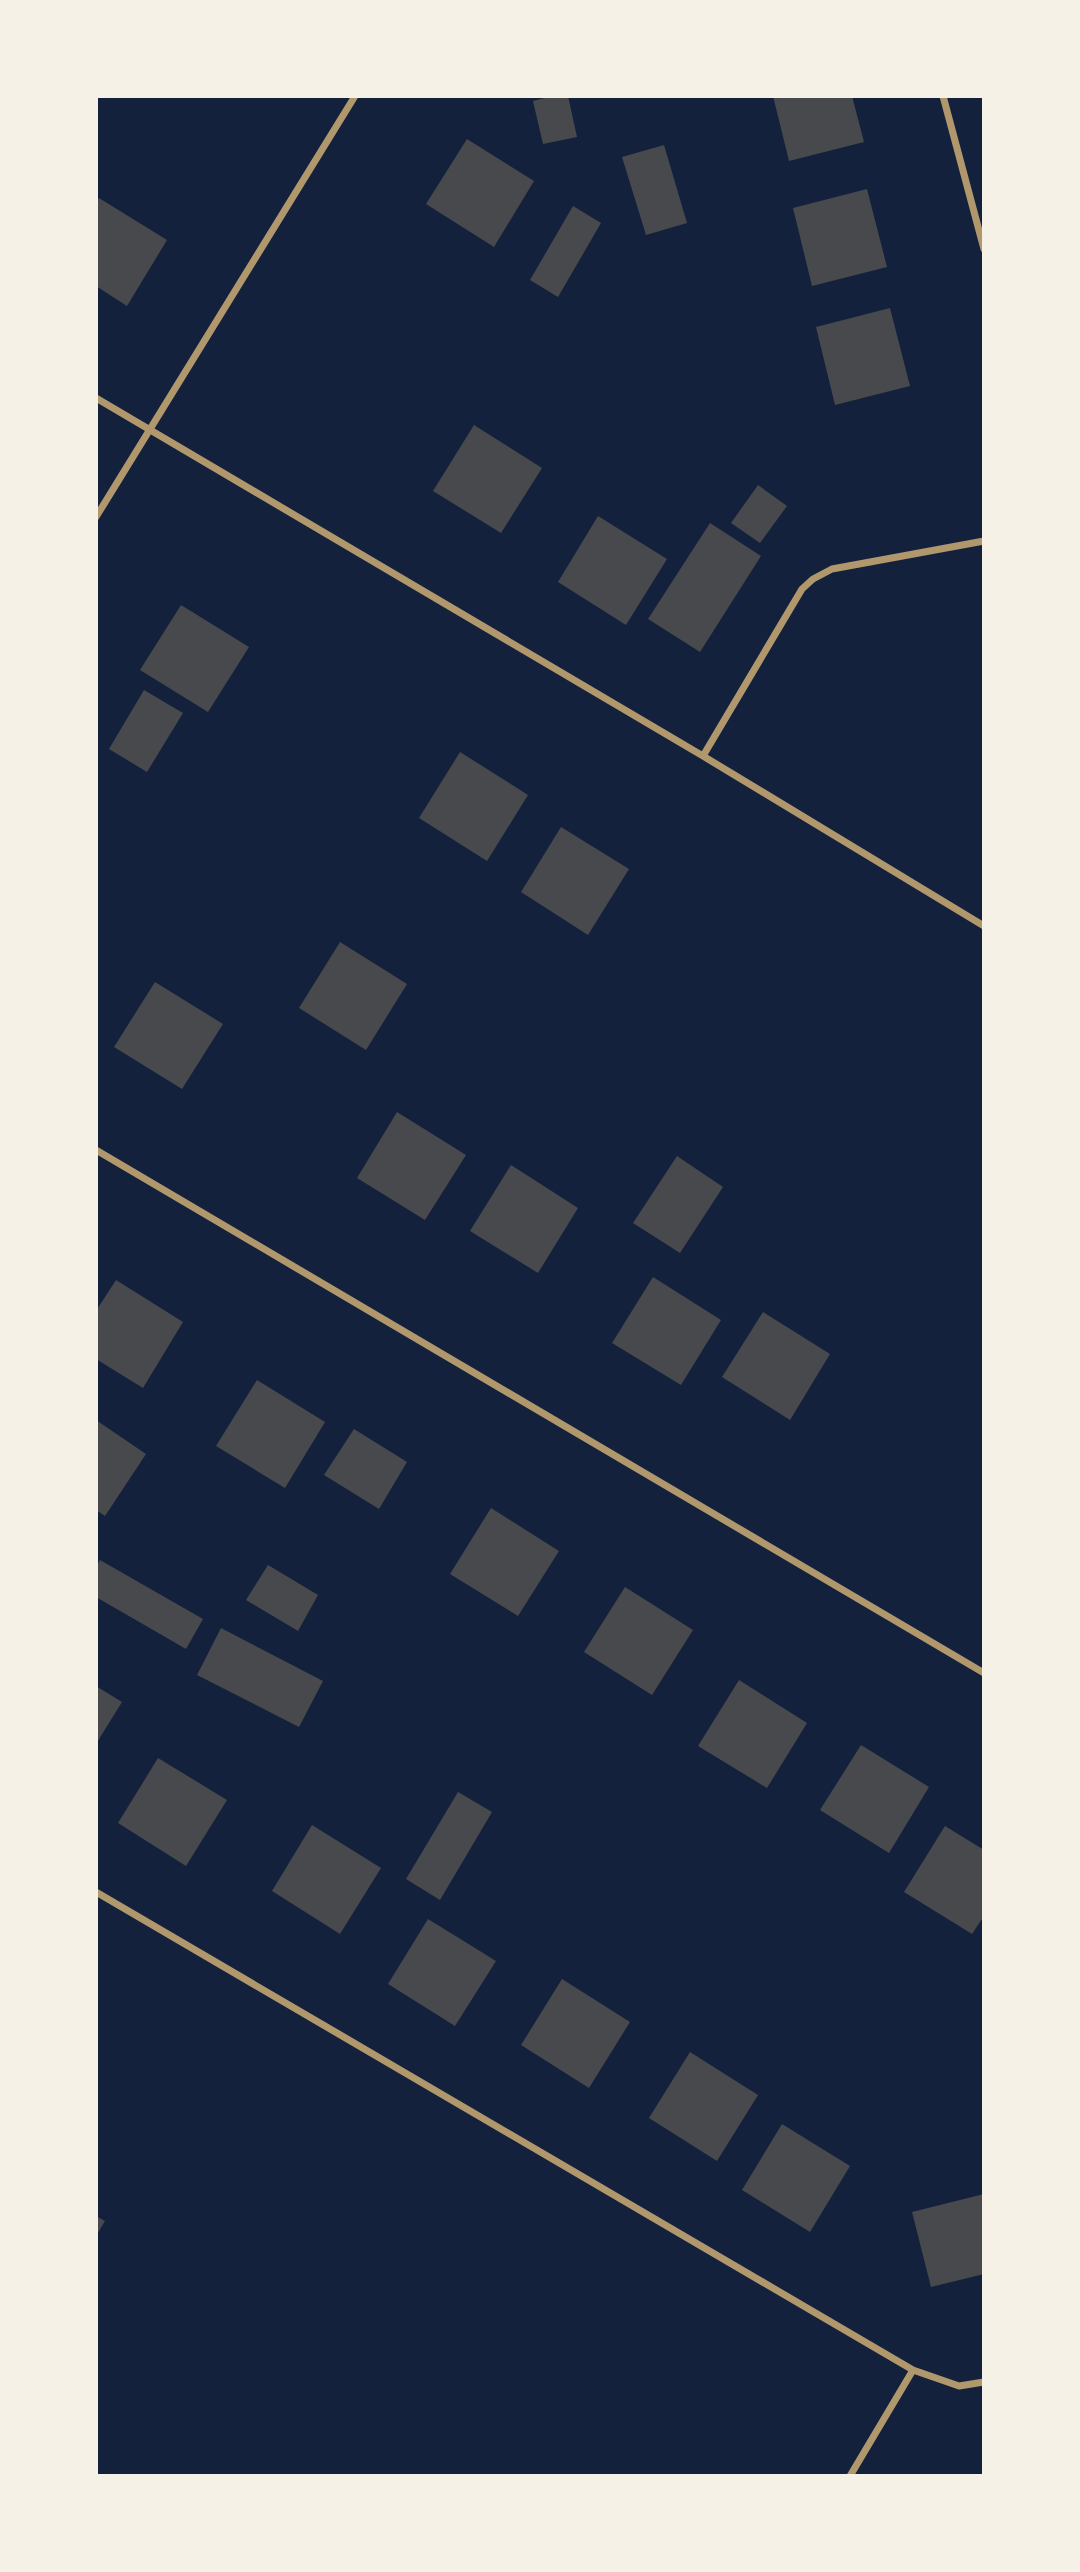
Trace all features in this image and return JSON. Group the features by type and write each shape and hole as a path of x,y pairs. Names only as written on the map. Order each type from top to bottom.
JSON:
{"street":[{"path":"96,517 355,96"},
{"path":"943,96 984,249"},
{"path":"96,398 703,756 984,926"},
{"path":"703,756 802,589 813,579 832,569 984,541"},
{"path":"96,1150 984,1673"},
{"path":"96,1892 913,2371 959,2386 984,2382"},
{"path":"850,2476 913,2371"}],"building":[{"path":"552,96 568,96 577,137 543,144 533,101"},
{"path":"773,96 852,96 864,142 789,161"},
{"path":"467,139 534,181 494,247 426,204"},
{"path":"664,145 687,223 646,235 622,157"},
{"path":"867,189 887,267 812,286 793,208"},
{"path":"99,198 167,240 127,306 96,286 96,202"},
{"path":"573,206 601,223 558,297 530,280"},
{"path":"890,308 910,386 835,405 816,327"},
{"path":"474,425 542,468 501,533 433,491"},
{"path":"758,485 787,506 760,543 731,523"},
{"path":"598,516 667,559 626,625 558,582"},
{"path":"710,523 761,556 700,652 648,619"},
{"path":"181,605 249,647 208,712 140,670"},
{"path":"144,690 183,713 147,772 109,749"},
{"path":"460,752 528,795 487,861 419,818"},
{"path":"561,827 629,869 588,935 521,892"},
{"path":"340,942 407,984 366,1050 299,1008"},
{"path":"155,982 223,1024 182,1089 114,1047"},
{"path":"397,1112 466,1155 425,1220 357,1178"},
{"path":"677,1156 723,1187 680,1253 633,1223"},
{"path":"511,1165 578,1208 538,1273 470,1231"},
{"path":"653,1277 721,1320 681,1385 612,1343"},
{"path":"116,1280 183,1322 143,1388 96,1359 96,1311"},
{"path":"763,1312 830,1354 790,1420 722,1377"},
{"path":"257,1380 325,1422 285,1488 216,1446"},
{"path":"96,1420 146,1454 105,1516 96,1510"},
{"path":"354,1429 407,1462 379,1509 324,1475"},
{"path":"491,1508 559,1551 518,1616 450,1574"},
{"path":"100,1560 203,1619 186,1649 96,1597 96,1567"},
{"path":"268,1565 318,1595 298,1631 246,1600"},
{"path":"625,1587 693,1630 652,1695 584,1652"},
{"path":"221,1628 323,1681 299,1727 197,1675"},
{"path":"739,1680 807,1723 767,1788 698,1746"},
{"path":"96,1686 122,1702 96,1744"},
{"path":"861,1745 929,1787 889,1853 820,1810"},
{"path":"158,1758 227,1800 186,1866 118,1823"},
{"path":"458,1792 492,1812 440,1900 406,1879"},
{"path":"312,1825 381,1868 340,1934 272,1891"},
{"path":"945,1826 984,1850 984,1916 972,1934 904,1892"},
{"path":"428,1919 496,1961 455,2026 388,1984"},
{"path":"562,1979 630,2022 589,2088 521,2045"},
{"path":"690,2052 758,2095 717,2161 649,2118"},
{"path":"782,2124 850,2166 810,2232 742,2190"},
{"path":"984,2194 984,2274 931,2287 912,2212"},
{"path":"96,2216 105,2221 96,2236"}]}
